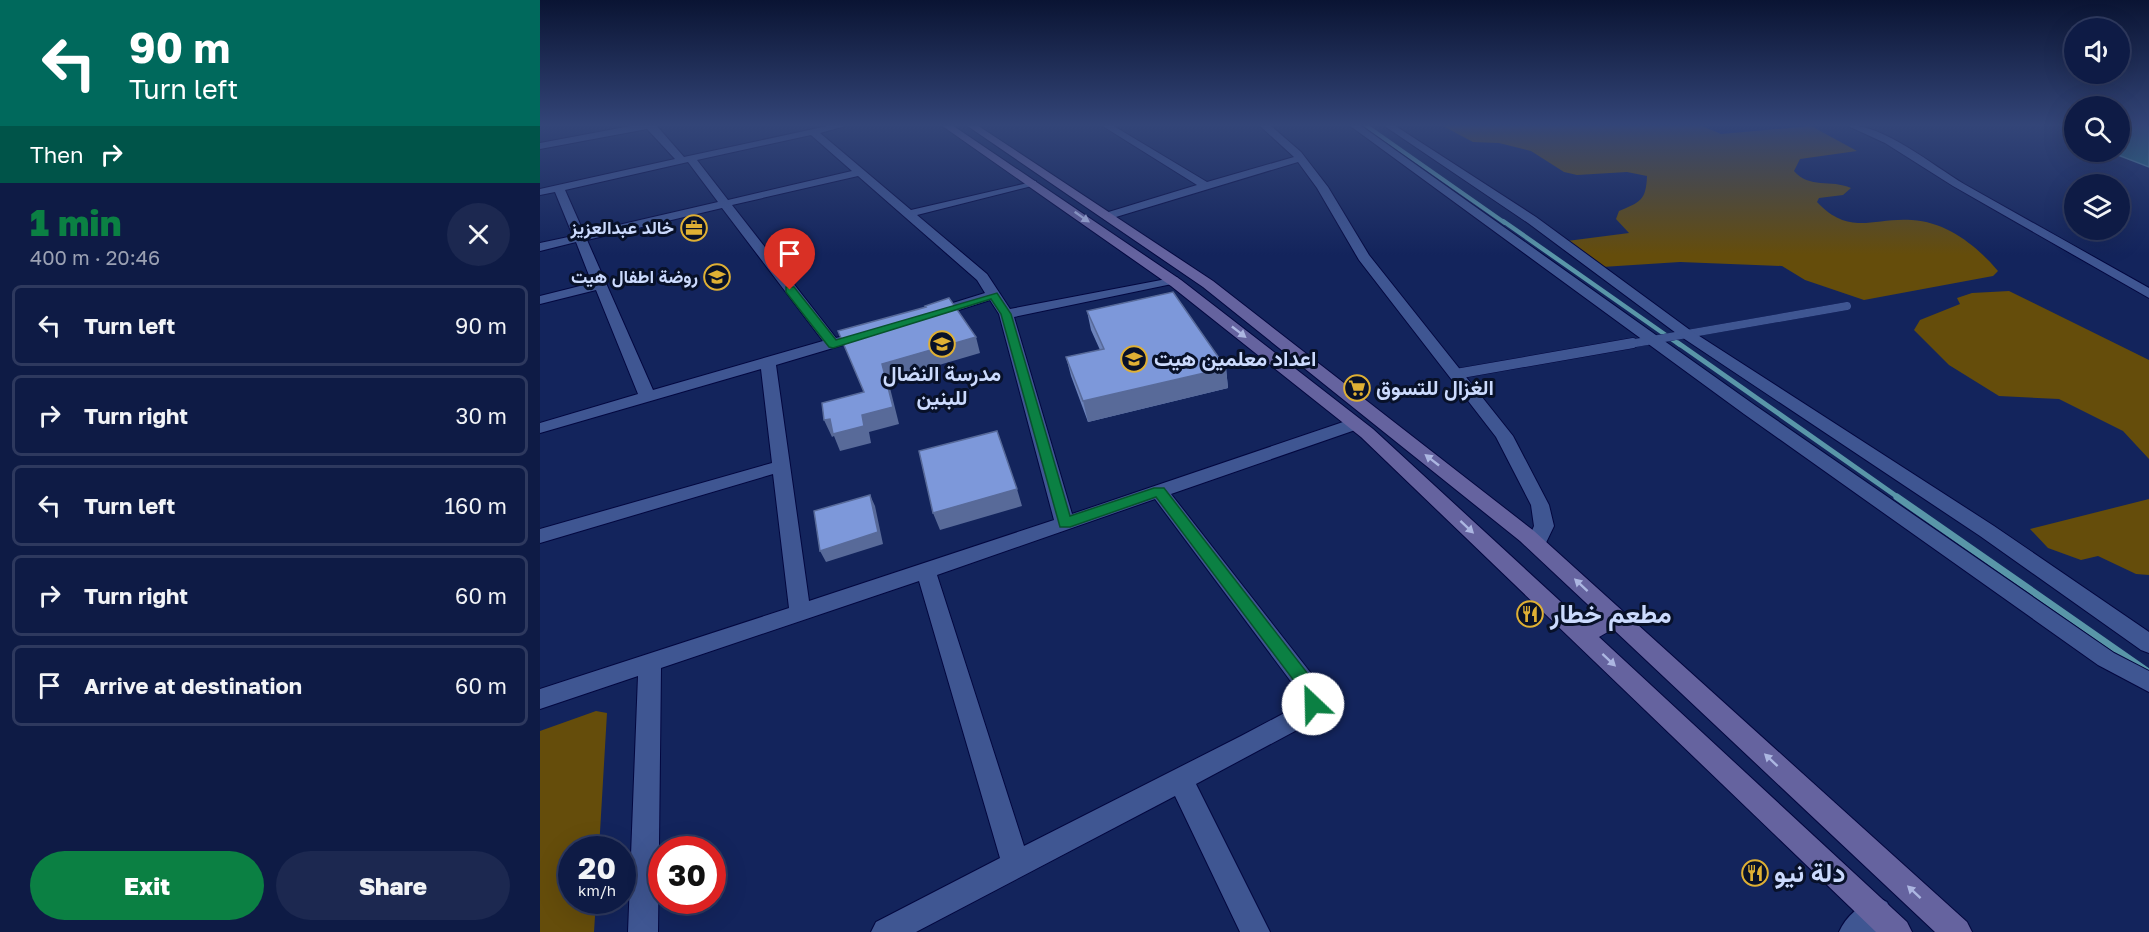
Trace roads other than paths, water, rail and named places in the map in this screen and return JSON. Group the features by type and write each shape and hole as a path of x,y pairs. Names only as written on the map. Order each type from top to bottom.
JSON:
{"main road":[{"path":"1010,168 1172,280 1355,424 1898,932"},
{"path":"1035,168 1208,284 1536,544 1957,932"},
{"path":"1583,636 1616,617"}],"street":[{"path":"540,192 647,168"},
{"path":"693,168 724,204 833,344"},
{"path":"856,168 982,277 1006,314 1065,524"},
{"path":"1177,168 1206,186"},
{"path":"1106,216 1265,168"},
{"path":"1308,168 1322,187 1364,257 1504,436 1540,505 1544,526 1536,544"},
{"path":"1415,168 1750,410 2106,658 2149,682"},
{"path":"1454,168 1532,220 1684,333 1987,531 2149,644"},
{"path":"1932,168 2149,294"},
{"path":"540,247 860,172"},
{"path":"909,214 1032,183"},
{"path":"559,188 647,396"},
{"path":"1006,314 1172,280"},
{"path":"540,300 601,285"},
{"path":"913,320 993,295"},
{"path":"540,428 879,330"},
{"path":"768,362 800,613"},
{"path":"540,699 927,571 1355,424"},
{"path":"540,536 781,466"},
{"path":"886,932 1015,863 1181,781 1301,716 1313,704 1309,688 1159,491"},
{"path":"927,571 1015,863"},
{"path":"643,932 650,662"},
{"path":"1181,781 1255,932"},
{"path":"1854,932 1876,912"}],"lane":[{"path":"1455,374 1533,363 1684,333 1847,306"}],"waterway":[{"path":"1427,168 1505,223"},
{"path":"1503,221 1680,345"},
{"path":"1678,343 1899,498"},
{"path":"1897,497 2147,671"}],"place":[{"name":"خالد عبدالعزيز","path":"694,228"},
{"name":"روضة اطفال هيت","path":"717,277"},
{"name":"مدرسة النضال للبنين","path":"942,344"},
{"name":"اعداد معلمين هيت","path":"1134,359"},
{"name":"الغزال للتسوق","path":"1357,388"},
{"name":"مطعم خطار","path":"1530,614"},
{"name":"دلة نيو","path":"1755,873"}]}
